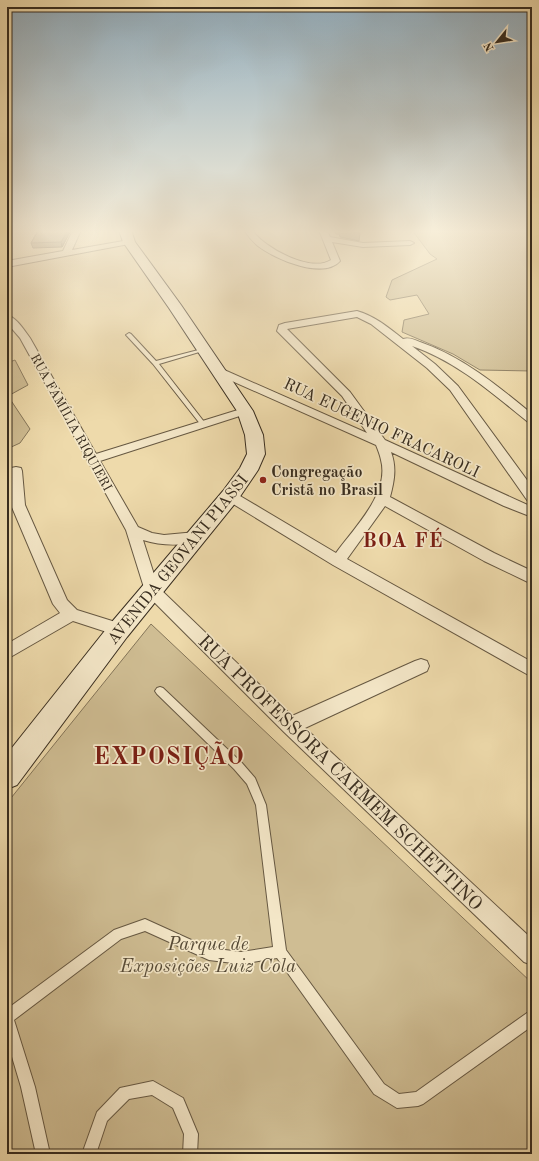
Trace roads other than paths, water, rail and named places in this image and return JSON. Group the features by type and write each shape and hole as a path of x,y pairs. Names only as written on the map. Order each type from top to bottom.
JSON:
{"main road":[{"name":"AVENIDA GEOVANI PIASSI","path":"7,776 119,630 230,496 250,470 256,454 254,435 245,411 160,284"}],"street":[{"path":"338,561 383,499 388,479 388,461 381,442 331,378 282,331 282,327 288,325 357,314 374,322 431,366 454,388 532,497"},
{"name":"RUA FAMÍLIA RIQUIERI","path":"7,318 17,327 25,338 133,530 151,590"},
{"path":"395,337 438,352 493,388 532,420"},
{"name":"RUA EUGENIO FRACAROLI","path":"218,371 381,442 509,503 532,512"},
{"path":"92,459 245,411"},
{"path":"16,471 18,505 61,604 71,614 119,630"},
{"path":"230,496 338,561 532,670"},
{"path":"383,499 489,557 532,578"},
{"path":"133,530 160,540 180,540 196,537"},
{"name":"RUA PROFESSORA CARMEM SCHETTINO","path":"151,590 290,726 532,954"},
{"path":"7,652 71,614"},
{"path":"290,726 421,666"}],"lane":[{"path":"129,335 155,363 203,424"},
{"path":"155,363 204,349"},
{"path":"160,691 238,766 251,781 261,805 280,952 380,1089 397,1101 418,1099 532,1018"},
{"path":"43,1154 28,1087 7,1018 118,934 145,925 209,954 241,958 280,952"},
{"path":"89,1154 102,1117 106,1112 125,1093 153,1088 178,1103 191,1134 190,1154"}],"place":[{"name":"Congregação Cristã no Brasil","path":"263,480"}],"district":[{"name":"BOA FÉ","path":"403,540"},
{"name":"EXPOSIÇÃO","path":"169,756"}],"park label":[{"name":"Parque de Exposições Luiz Cola","path":"208,954"}]}
